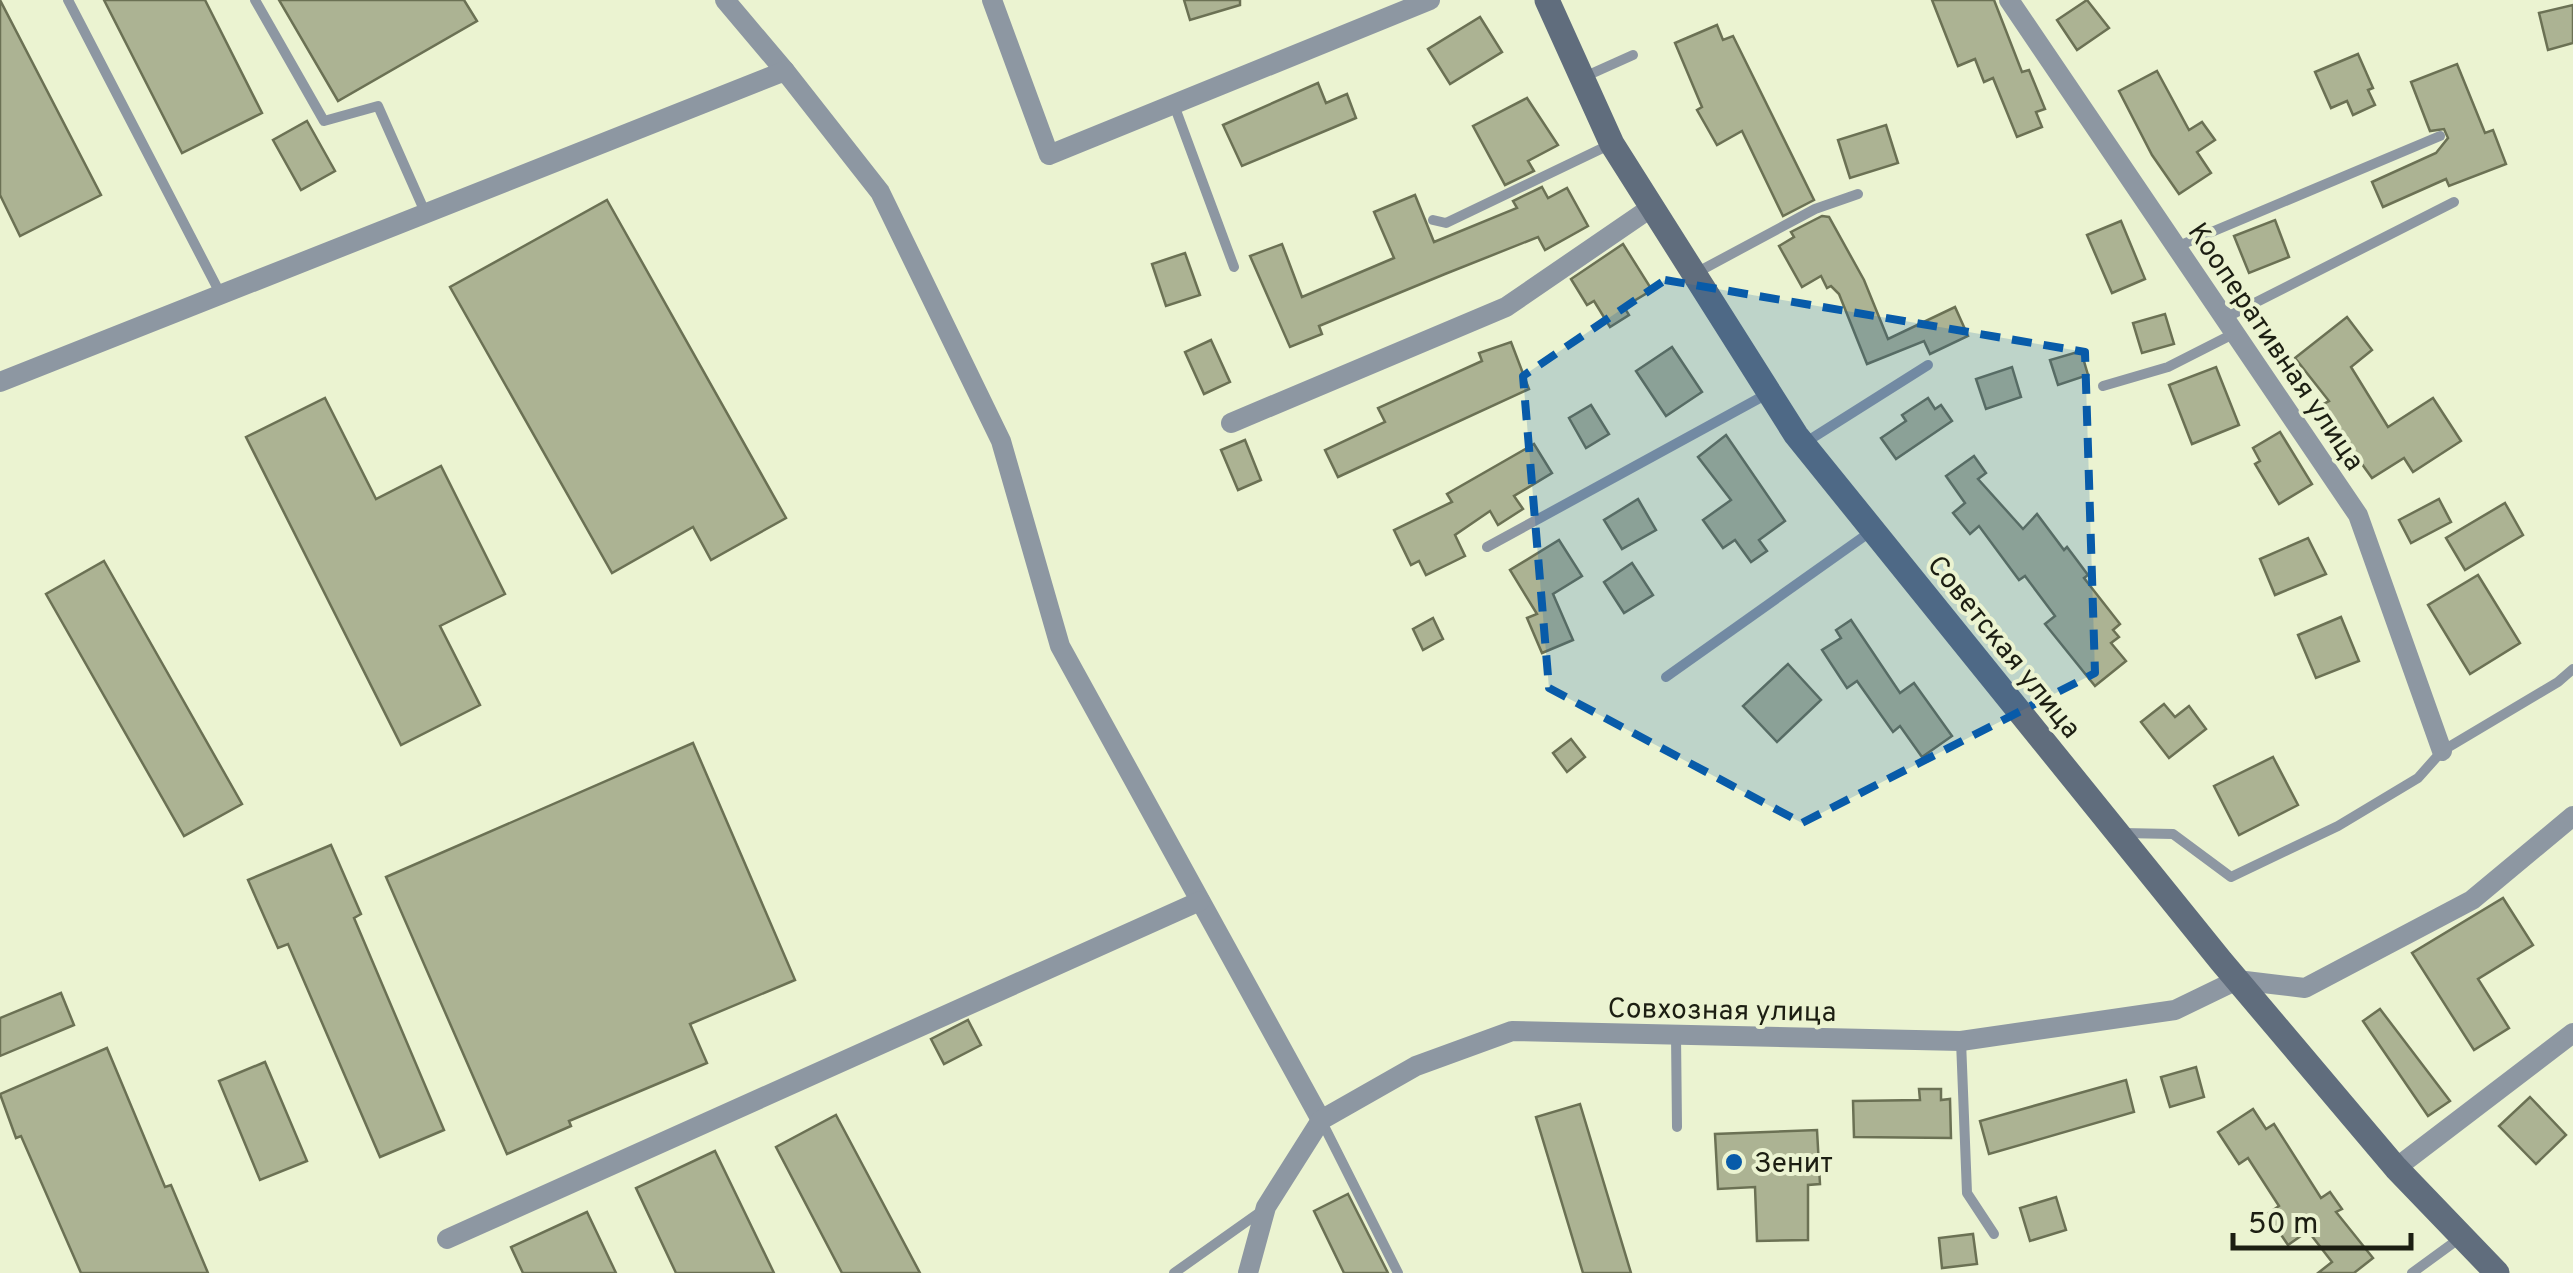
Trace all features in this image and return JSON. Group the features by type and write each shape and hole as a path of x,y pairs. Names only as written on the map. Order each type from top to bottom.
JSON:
{"street":[{"path":"724,0 785,70 880,192 1001,441 1060,646 1320,1120"},
{"path":"992,0 1049,155 1430,0"},
{"name":"Советская улица","path":"1546,0 1612,144 1803,444 2229,971 2396,1168 2497,1273"},
{"name":"Кооперативная улица","path":"2009,0 2358,514 2442,752"},
{"path":"0,382 785,70"},
{"path":"1230,423 1506,307 1652,207"},
{"path":"2229,971 2305,988 2472,900 2573,816"},
{"path":"447,1240 1200,901"},
{"name":"Совхозная улица","path":"1248,1273 1266,1207 1320,1120 1416,1066 1512,1031 1962,1042 2175,1010 2229,971"},
{"path":"2396,1168 2573,1033"}],"lane":[{"path":"68,0 220,293"},
{"path":"255,0 324,121 378,106 425,212"},
{"path":"1582,78 1633,55"},
{"path":"1174,105 1234,267"},
{"path":"2176,247 2440,136"},
{"path":"1433,220 1446,223 1612,144"},
{"path":"1694,274 1815,209 1858,194"},
{"path":"2103,386 2168,366 2230,326 2454,202"},
{"path":"1803,444 1928,364"},
{"path":"1488,548 1769,393"},
{"path":"1666,677 1873,530"},
{"path":"2117,833 2173,834 2231,877 2338,826 2418,778 2442,752 2558,682 2573,668"},
{"path":"1676,1036 1677,1127"},
{"path":"1962,1042 1967,1193 1994,1234"},
{"path":"1320,1120 1398,1273"},
{"path":"1174,1273 1266,1207"},
{"path":"2412,1273 2462,1236"}],"highlighted area":[{"path":"1665,280 2085,352 2095,673 1802,823 1549,688 1523,376"}],"building":[{"path":"0,0 101,195 20,236 0,195"},
{"path":"104,0 205,0 262,113 182,153"},
{"path":"279,0 464,0 477,21 338,101"},
{"path":"1184,0 1240,0 1240,5 1190,20"},
{"path":"1932,0 1994,0 2022,72 2029,70 2045,109 2036,112 2042,127 2017,137 1993,78 1984,82 1975,59 1958,66"},
{"path":"2087,0 2109,28 2077,50 2057,20"},
{"path":"2573,5 2573,43 2548,50 2539,13"},
{"path":"1480,17 1502,52 1450,84 1428,49"},
{"path":"1717,25 1723,40 1733,36 1814,200 1783,216 1742,131 1717,145 1697,110 1702,107 1675,43"},
{"path":"2358,54 2373,88 2368,90 2375,105 2353,115 2347,101 2331,108 2315,72"},
{"path":"2457,64 2485,133 2493,130 2506,164 2449,186 2446,179 2383,207 2372,182 2436,153 2448,138 2444,129 2430,131 2411,82"},
{"path":"2157,71 2189,130 2202,122 2215,140 2197,152 2211,173 2179,194 2152,155 2119,91"},
{"path":"1318,83 1326,103 1347,94 1356,118 1242,166 1223,125"},
{"path":"1527,98 1558,145 1528,161 1534,171 1505,185 1473,126"},
{"path":"307,121 335,171 301,190 273,140"},
{"path":"1886,125 1898,163 1850,178 1838,140"},
{"path":"1542,187 1548,198 1567,188 1588,226 1545,250 1538,237 1445,274 1319,326 1322,334 1290,347 1250,256 1282,244 1302,297 1394,258 1374,212 1415,195 1434,242 1517,208 1513,201"},
{"path":"607,200 786,518 711,560 693,527 612,573 450,287"},
{"path":"1822,216 1829,217 1864,280 1888,339 1955,307 1968,336 1930,354 1924,341 1867,364 1839,294 1831,286 1827,288 1821,276 1802,287 1779,246 1794,237 1791,232"},
{"path":"2275,220 2289,257 2249,273 2234,236"},
{"path":"2121,221 2145,279 2112,293 2087,235"},
{"path":"1623,244 1652,290 1624,307 1629,315 1610,327 1594,301 1587,305 1571,279"},
{"path":"1185,253 1200,295 1166,306 1152,264"},
{"path":"2165,314 2174,344 2142,353 2133,323"},
{"path":"2347,317 2372,350 2351,367 2388,427 2433,398 2461,441 2413,472 2404,458 2372,478 2320,406 2329,401 2295,358"},
{"path":"1211,340 1230,382 1204,394 1185,352"},
{"path":"1511,342 1529,389 1338,477 1325,450 1385,422 1378,408 1482,361 1479,353"},
{"path":"1672,347 1702,392 1666,416 1636,371"},
{"path":"2081,351 2088,375 2058,385 2050,360"},
{"path":"2012,367 2021,397 1986,409 1976,379"},
{"path":"2216,367 2239,425 2192,444 2169,385"},
{"path":"325,398 376,499 441,466 505,594 440,626 480,705 401,745 246,437"},
{"path":"1928,398 1935,409 1941,405 1952,421 1896,459 1881,438 1906,421 1902,415"},
{"path":"1591,405 1609,434 1586,448 1569,418"},
{"path":"2280,432 2312,484 2279,504 2255,464 2260,461 2253,448"},
{"path":"1726,435 1785,521 1759,540 1767,551 1751,562 1735,540 1723,548 1703,520 1731,500 1698,457"},
{"path":"1245,440 1261,480 1238,490 1221,450"},
{"path":"1534,444 1552,473 1514,496 1523,509 1498,525 1490,511 1455,535 1465,556 1426,575 1419,561 1411,565 1394,530 1452,502 1447,494"},
{"path":"1974,456 1986,473 1978,479 2023,529 2037,514 2064,550 2067,547 2088,575 2084,578 2120,624 2113,630 2119,637 2111,643 2126,661 2095,686 2045,624 2055,616 2025,576 2019,580 1979,526 1970,534 1953,513 1965,503 1946,476"},
{"path":"1638,499 1656,530 1622,549 1604,520"},
{"path":"2439,499 2451,522 2411,543 2399,520"},
{"path":"2505,503 2523,535 2465,570 2446,538"},
{"path":"2308,538 2326,574 2275,595 2260,559"},
{"path":"1559,540 1582,576 1553,594 1573,640 1542,653 1527,618 1537,614 1510,570"},
{"path":"104,561 242,804 184,836 46,594"},
{"path":"1632,563 1653,595 1624,613 1604,582"},
{"path":"2478,575 2520,643 2470,674 2428,605"},
{"path":"2341,617 2359,661 2316,678 2298,635"},
{"path":"1433,618 1443,639 1423,650 1413,629"},
{"path":"1851,620 1900,693 1914,683 1952,736 1922,757 1900,726 1893,732 1857,681 1847,688 1822,650 1841,638 1836,630"},
{"path":"1788,664 1821,700 1777,742 1743,706"},
{"path":"2164,704 2175,717 2189,706 2206,729 2169,758 2141,722"},
{"path":"1571,739 1585,757 1567,772 1553,753"},
{"path":"693,743 795,980 690,1024 707,1063 569,1121 571,1126 507,1154 386,877"},
{"path":"2273,757 2298,805 2239,835 2214,786"},
{"path":"331,845 361,914 354,918 444,1130 380,1157 288,944 278,948 248,880"},
{"path":"2503,898 2533,945 2478,979 2509,1028 2474,1050 2412,953"},
{"path":"61,993 74,1025 0,1056 0,1018"},
{"path":"2380,1009 2450,1101 2428,1116 2363,1021"},
{"path":"968,1020 981,1045 944,1064 931,1039"},
{"path":"107,1048 165,1187 171,1185 208,1273 81,1273 21,1136 16,1138 0,1094"},
{"path":"265,1062 307,1161 260,1180 219,1081"},
{"path":"2196,1067 2204,1097 2170,1107 2161,1077"},
{"path":"2126,1080 2134,1112 1989,1154 1980,1121"},
{"path":"1919,1089 1941,1089 1941,1100 1950,1099 1951,1138 1854,1137 1853,1101 1920,1100"},
{"path":"2530,1097 2566,1135 2536,1164 2499,1126"},
{"path":"1580,1104 1631,1273 1583,1273 1536,1117"},
{"path":"2253,1109 2266,1129 2274,1124 2321,1198 2330,1192 2342,1209 2336,1212 2373,1258 2354,1273 2318,1273 2332,1262 2308,1231 2288,1245 2267,1214 2279,1206 2248,1158 2239,1164 2218,1132"},
{"path":"836,1115 920,1273 842,1273 776,1147"},
{"path":"1817,1130 1820,1184 1808,1185 1808,1240 1757,1241 1755,1187 1718,1189 1715,1134"},
{"path":"715,1151 774,1273 676,1273 636,1188"},
{"path":"1348,1194 1388,1273 1344,1273 1314,1211"},
{"path":"2056,1197 2066,1230 2030,1241 2020,1208"},
{"path":"587,1212 616,1273 523,1273 511,1247"},
{"path":"1973,1234 1977,1264 1942,1268 1939,1238"}],"place":[{"name":"Зенит","path":"1734,1162"}]}
